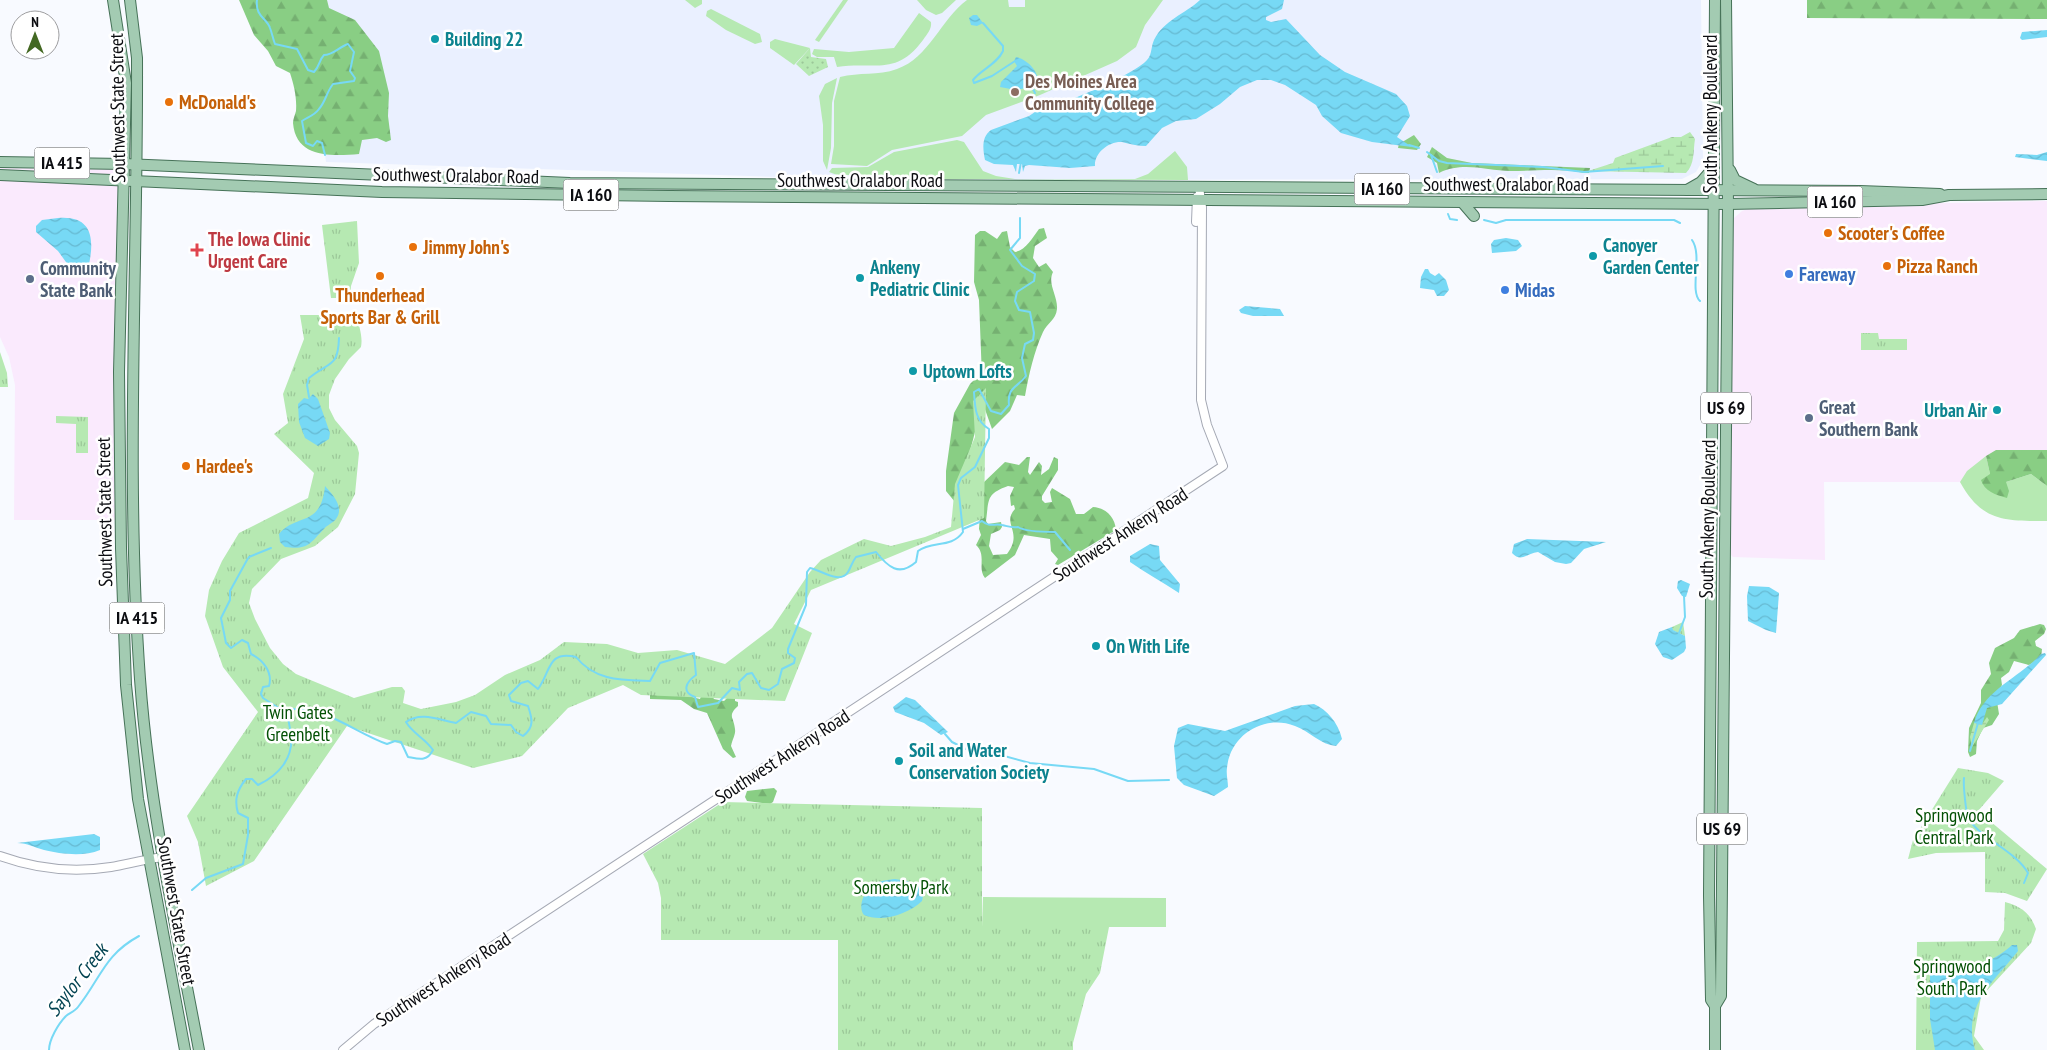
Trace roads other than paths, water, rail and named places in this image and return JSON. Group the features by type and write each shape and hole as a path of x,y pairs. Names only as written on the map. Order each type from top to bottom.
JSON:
{"main road":[{"name":"Southwest State Street","path":"114,0 126,83 119,372 126,685 138,799 184,1050"},
{"name":"Southwest State Street","path":"130,0 137,58 132,471 135,583 144,732 164,857 199,1050"},
{"name":"South Ankeny Boulevard","path":"1715,0 1714,167 1721,191 1721,204"},
{"name":"South Ankeny Boulevard","path":"1715,1050 1714,1006 1711,1000 1709,896 1721,191 1728,166 1726,0"},
{"name":"Southwest Oralabor Road","path":"0,162 124,164 570,183 1721,191"},
{"path":"1728,166 1735,180 1759,191"},
{"path":"1686,190 1701,182 1714,167"},
{"name":"Southwest Oralabor Road","path":"0,175 487,194 1721,204"},
{"name":"IA 160","path":"1721,191 1920,191 1949,195 2047,194"},
{"name":"IA 160","path":"1721,204 1922,200 1949,195"}],"street":[{"path":"1199,187 1199,200"},
{"name":"Southwest Ankeny Road","path":"343,1050 374,1024 1223,466 1206,424 1201,400 1201,310 1196,273 1199,200"},
{"path":"0,856 48,868 78,870 100,869 164,857"}],"water":[{"path":"1200,0 1284,0 1282,9 1266,17 1266,20 1271,22 1286,19 1320,55 1345,72 1396,94 1407,106 1410,116 1397,137 1412,147 1372,142 1341,133 1322,116 1316,105 1285,85 1271,80 1257,80 1240,87 1220,104 1196,119 1176,121 1162,128 1146,146 1117,142 1107,146 1097,157 1095,166 1070,168 1029,165 1025,166 1023,172 1022,164 1017,164 1016,172 1013,165 994,164 985,160 984,140 991,130 1029,116 1038,110 1038,106 1047,110 1109,83 1133,70 1149,58 1154,40 1163,27"},
{"path":"977,15 983,23 977,26 971,25 969,18"},
{"path":"2047,30 2047,37 2022,40 2020,38 2022,32"},
{"path":"1016,57 1029,64 1036,72 1038,81 1036,86 1016,90 1000,87 1001,82 1017,66 1014,61"},
{"path":"2047,152 2047,161 2015,157 2016,154 2037,155"},
{"path":"71,218 80,221 90,234 91,252 87,273 81,274 71,269 58,251 36,232 36,226 42,220"},
{"path":"1506,238 1518,240 1522,246 1516,251 1492,253 1491,244 1494,240"},
{"path":"1425,269 1428,269 1435,276 1439,273 1446,280 1449,290 1444,296 1437,296 1434,290 1420,288 1421,277"},
{"path":"1245,306 1280,309 1284,316 1253,316 1241,313 1239,310"},
{"path":"313,394 318,399 330,433 329,439 318,446 305,438 299,422 298,404 304,398 308,399"},
{"path":"325,486 337,501 339,510 336,519 308,545 299,548 285,547 280,542 279,534 293,524 307,518 319,508"},
{"path":"1527,539 1606,542 1584,549 1571,563 1566,564 1555,562 1538,552 1522,557 1515,556 1512,553 1514,544"},
{"path":"1150,544 1159,546 1160,560 1180,584 1179,593 1130,562 1130,556"},
{"path":"1681,580 1690,584 1686,597 1682,596 1677,588 1678,581"},
{"path":"1749,586 1769,587 1779,593 1776,633 1748,621 1747,596"},
{"path":"1672,627 1673,630 1685,636 1686,648 1684,652 1672,660 1663,657 1655,644 1659,632"},
{"path":"2045,653 2046,655 2002,704 1987,708 1982,725 1974,723 1985,702 1993,693 2041,654"},
{"path":"906,697 915,700 948,732 941,735 924,723 895,712 893,707"},
{"path":"1314,704 1328,713 1338,727 1342,739 1336,746 1320,741 1295,726 1283,723 1261,725 1250,730 1235,746 1227,768 1228,787 1214,796 1184,785 1177,778 1174,746 1178,728 1188,724 1225,731 1295,706"},
{"path":"94,834 100,837 100,850 87,854 57,853 17,843"},
{"path":"885,880 907,881 919,887 923,896 922,901 910,910 886,918 864,915 861,907 863,898 871,886"},
{"path":"2012,945 2017,945 2018,951 1990,985 1976,1007 1972,1034 1975,1050 1935,1050 1930,1019 1930,974 1940,970 1957,970 1979,965"}],"waterway":[{"path":"257,0 259,14 271,30 275,44 297,49 308,70 314,72 324,55 330,54 348,44 354,52 350,71 355,78 354,81 333,84 317,111 302,121 306,143 313,146 317,141 322,143 325,155"},
{"path":"983,23 1003,46 1003,51 997,59 973,80 974,83 992,76 1015,61"},
{"path":"1032,87 1035,93"},
{"path":"1409,145 1419,148"},
{"path":"1427,152 1439,161 1447,163 1543,167 1584,172 1663,166"},
{"path":"1431,155 1437,172"},
{"name":"Saylor Creek","path":"1019,173 1021,162"},
{"path":"1448,214 1450,219 1457,220"},
{"name":"Saylor Creek","path":"192,890 206,878 243,864 248,835 248,818 238,813 237,795 246,779 252,779 258,785 266,781 284,765 291,743 288,714 293,709 318,712 387,744 395,741 401,742 408,757 422,759 431,754 433,750 406,722 418,717 430,717 456,723 471,712 486,716 491,724 511,725 516,732 523,736 527,733 532,722 528,706 511,701 509,695 521,683 528,681 538,689 551,664 560,657 576,657 592,671 610,678 650,681 660,663 694,653 696,675 686,687 688,692 695,697 698,707 718,703 732,688 740,690 739,682 747,674 752,673 761,688 769,690 778,684 782,669 794,663 795,658 788,653 788,649 806,605 807,572 810,568 830,576 845,576 856,557 876,552 889,566 904,569 916,562 918,551 929,546 953,541 963,532 958,485 961,478 975,467 989,438 989,429 978,418 974,392 979,389 991,411 1001,414 1009,405 1011,391 1026,376 1022,358 1025,344 1033,340 1034,333 1030,312 1019,310 1015,301 1017,292 1034,281 1035,274 1022,266 1010,250 1020,238 1020,218"},
{"path":"1484,220 1496,223 1506,220 1674,220 1680,223"},
{"path":"1692,240 1696,254 1696,289 1700,301"},
{"path":"309,397 307,385 309,378 332,363 337,355 339,338"},
{"path":"963,529 982,521 990,525 1055,532 1070,550"},
{"path":"271,548 249,557 230,591 230,600 221,618 226,643 231,648 242,640 248,643 251,654 266,667 270,681 269,686 263,687 261,694 263,698 288,714"},
{"path":"1679,633 1685,617 1684,596"},
{"path":"1970,751 1978,723"},
{"path":"945,734 952,742 966,749 986,751 1030,763 1094,769 1128,781 1169,780"},
{"path":"1964,778 1968,817 1979,831 2022,865 2028,873 2024,883"},
{"name":"Saylor Creek","path":"49,1050 52,1037 60,1023 78,1007 110,959 127,943 139,936"}],"place":[{"name":"Building 22","path":"435,39"},
{"name":"Des Moines Area Community College","path":"1015,92"},
{"name":"McDonald's","path":"169,102"},
{"name":"Scooter's Coffee","path":"1828,233"},
{"name":"Jimmy John's","path":"413,247"},
{"name":"The Iowa Clinic Urgent Care","path":"197,250"},
{"name":"Canoyer Garden Center","path":"1593,256"},
{"name":"Pizza Ranch","path":"1887,266"},
{"name":"Fareway","path":"1789,274"},
{"name":"Thunderhead Sports Bar & Grill","path":"380,276"},
{"name":"Ankeny Pediatric Clinic","path":"860,278"},
{"name":"Community State Bank","path":"30,279"},
{"name":"Midas","path":"1505,290"},
{"name":"Uptown Lofts","path":"913,371"},
{"name":"Urban Air","path":"1997,410"},
{"name":"Great Southern Bank","path":"1809,418"},
{"name":"Hardee's","path":"186,466"},
{"name":"On With Life","path":"1096,646"},
{"name":"Soil and Water Conservation Society","path":"899,761"}],"park label":[{"name":"Twin Gates Greenbelt","path":"298,723"},
{"name":"Springwood Central Park","path":"1954,826"},
{"name":"Somersby Park","path":"901,887"},
{"name":"Springwood South Park","path":"1952,977"}]}
